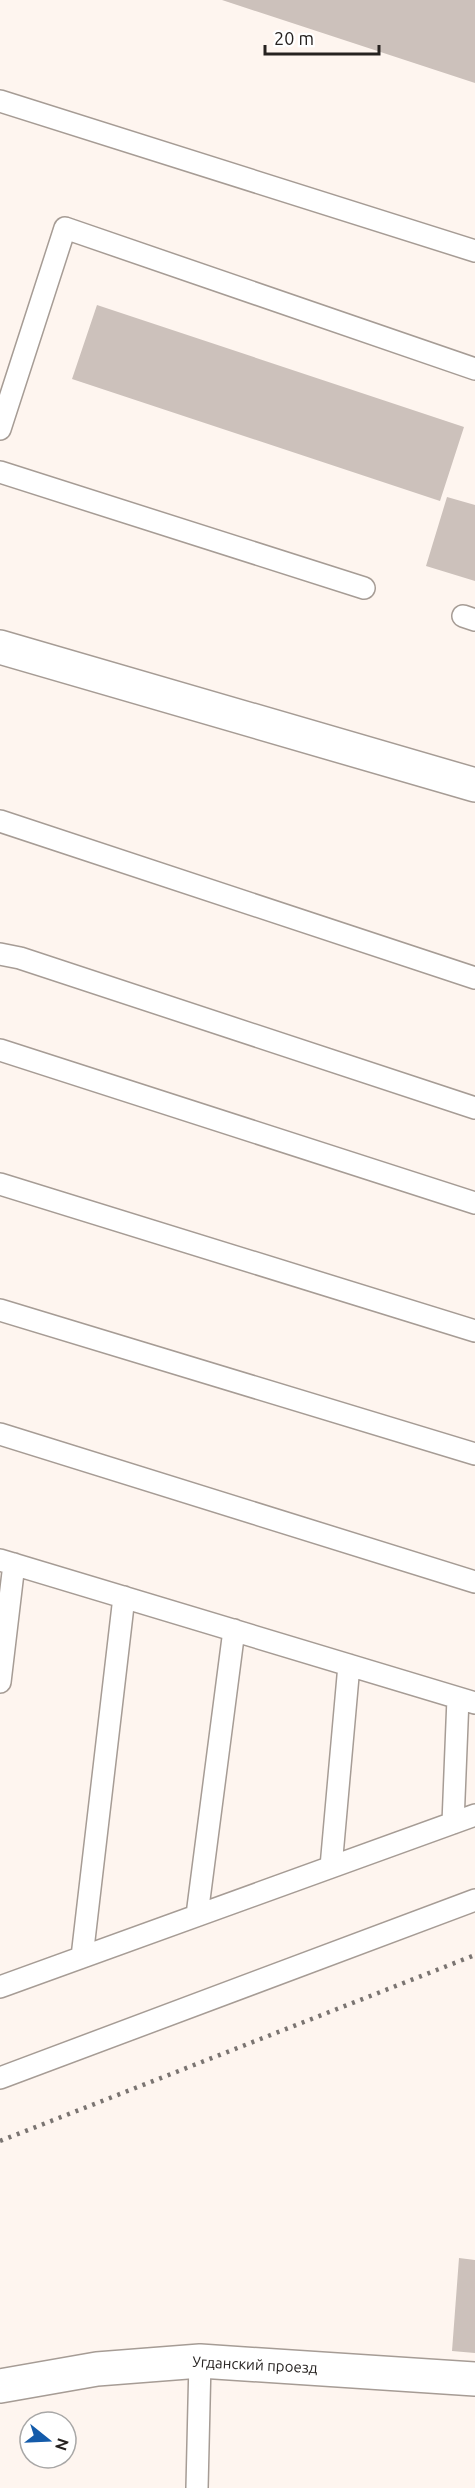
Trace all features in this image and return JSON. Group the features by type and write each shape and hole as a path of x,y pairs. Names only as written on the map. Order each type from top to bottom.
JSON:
{"street":[{"path":"0,647 475,785"},
{"path":"0,658 38,658"},
{"name":"Угданский проезд","path":"0,2386 97,2369 200,2361 475,2379"}],"lane":[{"path":"0,101 475,251"},
{"path":"0,429 65,228 475,369"},
{"path":"0,472 364,588"},
{"path":"0,821 475,978"},
{"path":"0,954 20,958 475,1108"},
{"path":"0,1050 475,1203"},
{"path":"0,1184 475,1331"},
{"path":"0,1310 475,1454"},
{"path":"0,1434 475,1582"},
{"path":"0,1682 7,1562 467,1700 453,1823"},
{"path":"82,1957 124,1597"},
{"path":"197,1916 234,1630"},
{"path":"331,1867 349,1665"},
{"path":"0,1987 475,1815"},
{"path":"0,2078 475,1900"},
{"path":"197,2488 200,2361"}],"building":[{"path":"222,0 475,0 475,83"},
{"path":"97,305 464,427 440,501 72,379"},
{"path":"447,497 475,505 475,581 426,566"},
{"path":"459,2258 475,2260 475,2353 452,2351"}],"railway":[{"path":"0,2141 475,1955"}]}
